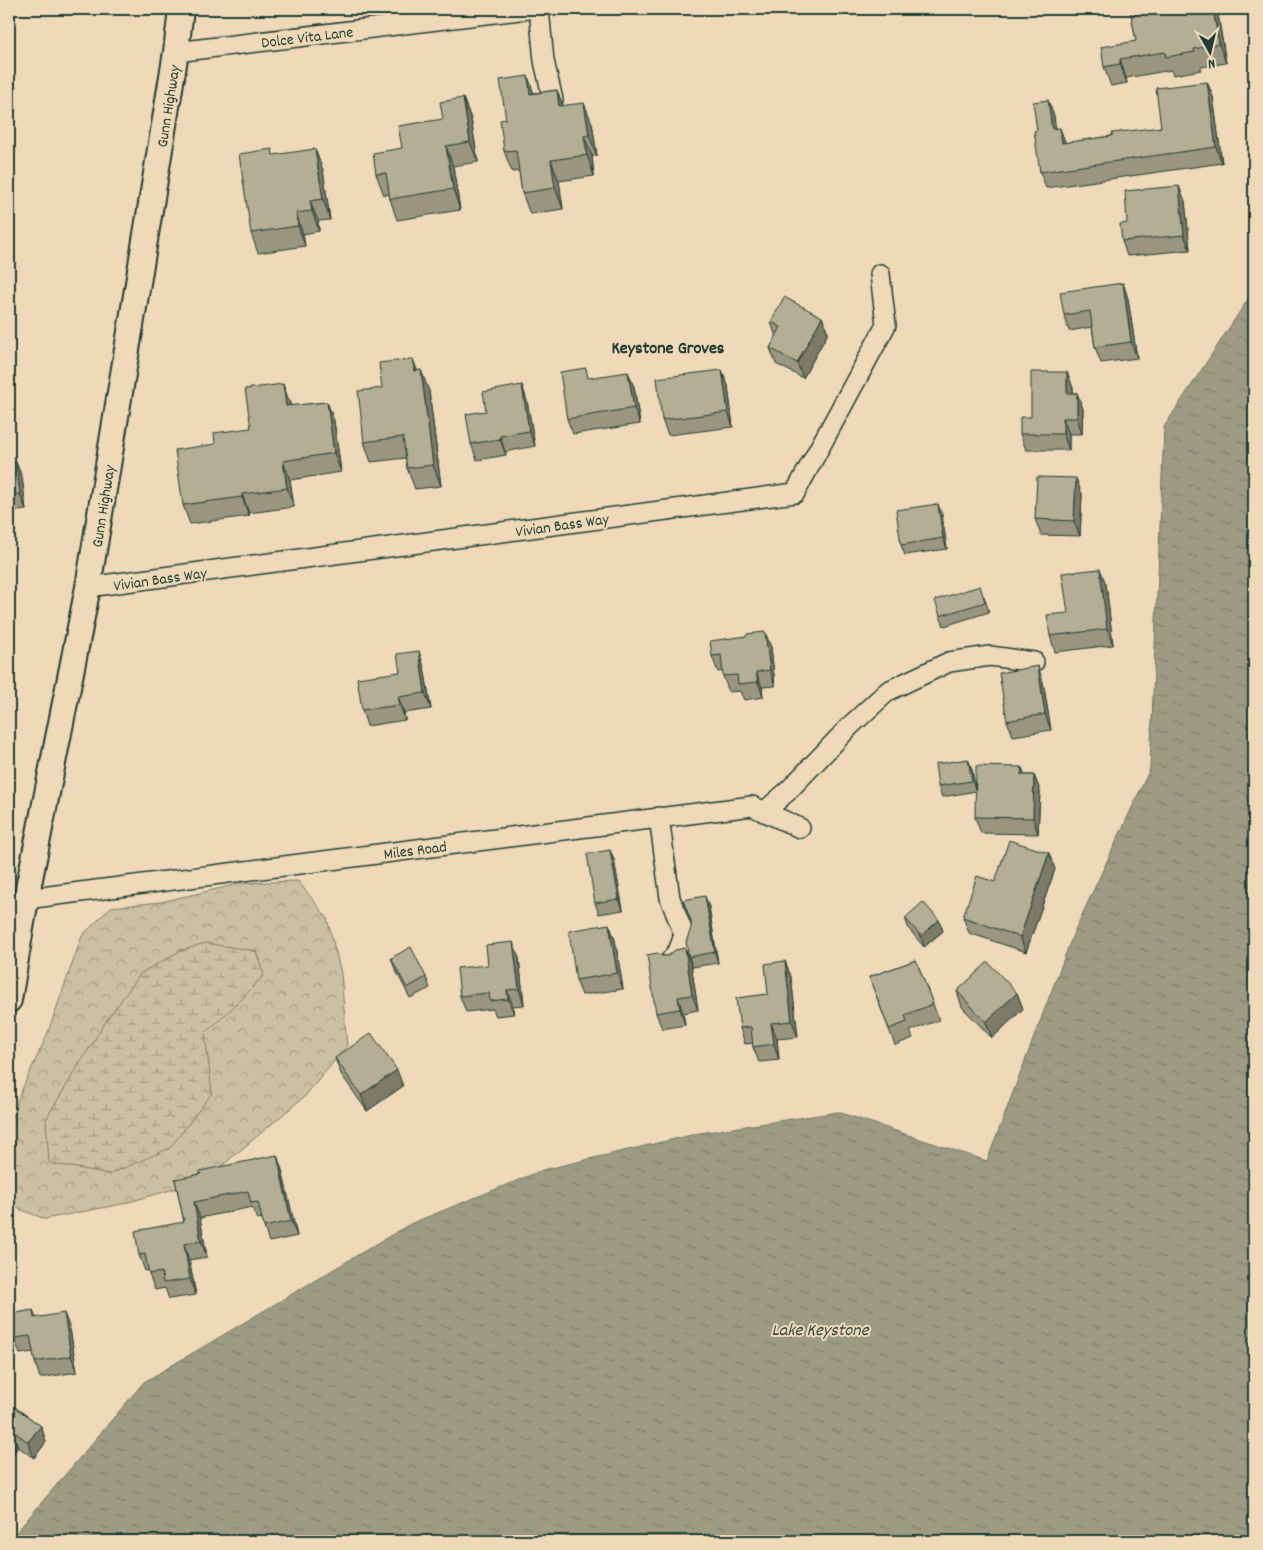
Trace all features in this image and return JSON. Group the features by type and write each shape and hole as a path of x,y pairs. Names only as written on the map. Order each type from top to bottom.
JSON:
{"main road":[{"name":"Gunn Highway","path":"9,1000 26,898 88,587 176,52 181,9"}],"street":[{"name":"Dolce Vita Lane","path":"176,52 528,9"},
{"path":"539,9 544,61 553,100"},
{"name":"Vivian Bass Way","path":"88,587 794,493 886,325 880,274"},
{"path":"764,812 788,791 850,726 888,691 949,662 990,656 1034,662"},
{"name":"Miles Road","path":"26,898 752,806 800,828"},
{"path":"659,817 670,898 684,935 679,949 670,961"}],"green space":[{"path":"298,881 327,918 341,973 347,1046 305,1096 205,1180 122,1204 45,1219 9,1205 9,1126 20,1094 47,1035 82,936 111,907 161,902 243,883"},
{"path":"205,943 256,951 264,975 239,1002 205,1033 212,1093 170,1148 110,1174 49,1163 46,1119 106,1021 141,973 180,951"}],"water":[{"name":"Lake Keystone","path":"1254,290 1254,1541 9,1541 144,1382 410,1224 543,1170 700,1133 838,1112 987,1161 1074,932 1150,769 1164,427"}],"building":[{"path":"1130,9 1213,9 1219,44 1194,49 1195,52 1166,57 1165,52 1120,59 1120,64 1104,67 1101,47 1136,41"},
{"path":"528,76 530,94 557,90 559,106 584,103 589,135 584,136 587,155 551,160 555,188 522,193 516,150 504,151 500,120 506,119 500,80"},
{"path":"1207,82 1216,147 1040,172 1034,131 1037,130 1033,102 1048,100 1052,129 1060,128 1062,143 1112,136 1112,133 1161,127 1156,88"},
{"path":"463,98 470,142 446,146 453,189 390,199 386,173 376,174 373,153 402,148 398,126 443,119 440,102"},
{"path":"272,149 273,155 315,149 323,199 310,201 312,211 296,213 298,226 251,233 239,154"},
{"path":"1179,186 1184,235 1122,241 1120,224 1127,223 1125,191"},
{"path":"1123,283 1131,342 1095,347 1090,311 1064,315 1060,292"},
{"path":"784,297 822,317 797,363 770,348 781,327 771,322"},
{"path":"413,359 415,371 421,370 433,465 407,468 403,437 364,442 358,391 382,388 379,363"},
{"path":"586,368 588,378 628,372 634,408 567,419 560,372"},
{"path":"722,370 728,412 662,420 657,378"},
{"path":"1031,372 1067,372 1067,393 1077,393 1077,418 1063,418 1063,434 1020,434 1020,417 1031,417"},
{"path":"283,384 286,406 327,402 334,453 283,461 287,488 242,494 242,497 183,505 175,450 215,444 214,433 251,428 245,389"},
{"path":"522,385 529,431 471,444 466,414 486,411 483,392"},
{"path":"9,462 16,462 20,494 9,495"},
{"path":"1037,477 1076,478 1074,521 1035,519"},
{"path":"938,504 943,538 901,545 896,510"},
{"path":"1100,569 1107,629 1050,636 1047,615 1068,613 1062,573"},
{"path":"980,586 985,602 940,616 935,600"},
{"path":"765,632 770,670 756,672 758,682 738,684 737,675 723,676 721,655 712,656 710,641"},
{"path":"419,651 425,693 398,697 400,705 362,710 357,678 400,672 397,654"},
{"path":"1038,666 1045,714 1007,721 999,673"},
{"path":"968,759 972,781 938,786 935,764"},
{"path":"976,766 1022,767 1021,775 1034,775 1033,818 975,817"},
{"path":"1009,840 1049,853 1020,937 963,917 977,876 995,882"},
{"path":"610,850 619,899 595,903 587,854"},
{"path":"705,896 715,952 689,957 686,942 691,928 691,921 683,900"},
{"path":"923,902 939,920 921,936 905,918"},
{"path":"609,924 617,973 576,980 569,931"},
{"path":"513,942 519,989 507,990 508,999 490,1001 489,993 460,996 457,968 488,965 486,945"},
{"path":"411,947 426,977 407,988 391,958"},
{"path":"685,948 692,995 678,997 680,1009 656,1013 647,955 657,953 662,956 668,956 675,950"},
{"path":"916,960 933,1004 905,1015 907,1022 889,1029 869,977"},
{"path":"785,961 792,1021 771,1023 774,1044 753,1047 751,1027 740,1028 736,998 768,994 765,964"},
{"path":"988,962 1017,993 986,1022 957,991"},
{"path":"371,1033 397,1070 361,1095 335,1058"},
{"path":"277,1155 291,1221 264,1227 258,1202 251,1203 248,1191 194,1202 201,1241 184,1244 190,1279 163,1283 162,1272 149,1274 145,1254 139,1255 135,1231 184,1222 175,1179 201,1174 200,1171"},
{"path":"33,1310 34,1318 64,1313 71,1356 35,1362 30,1336 14,1338 10,1314"},
{"path":"9,1403 41,1426 28,1442 13,1431 9,1436"}],"district":[{"name":"Keystone Groves","path":"668,347"}]}
